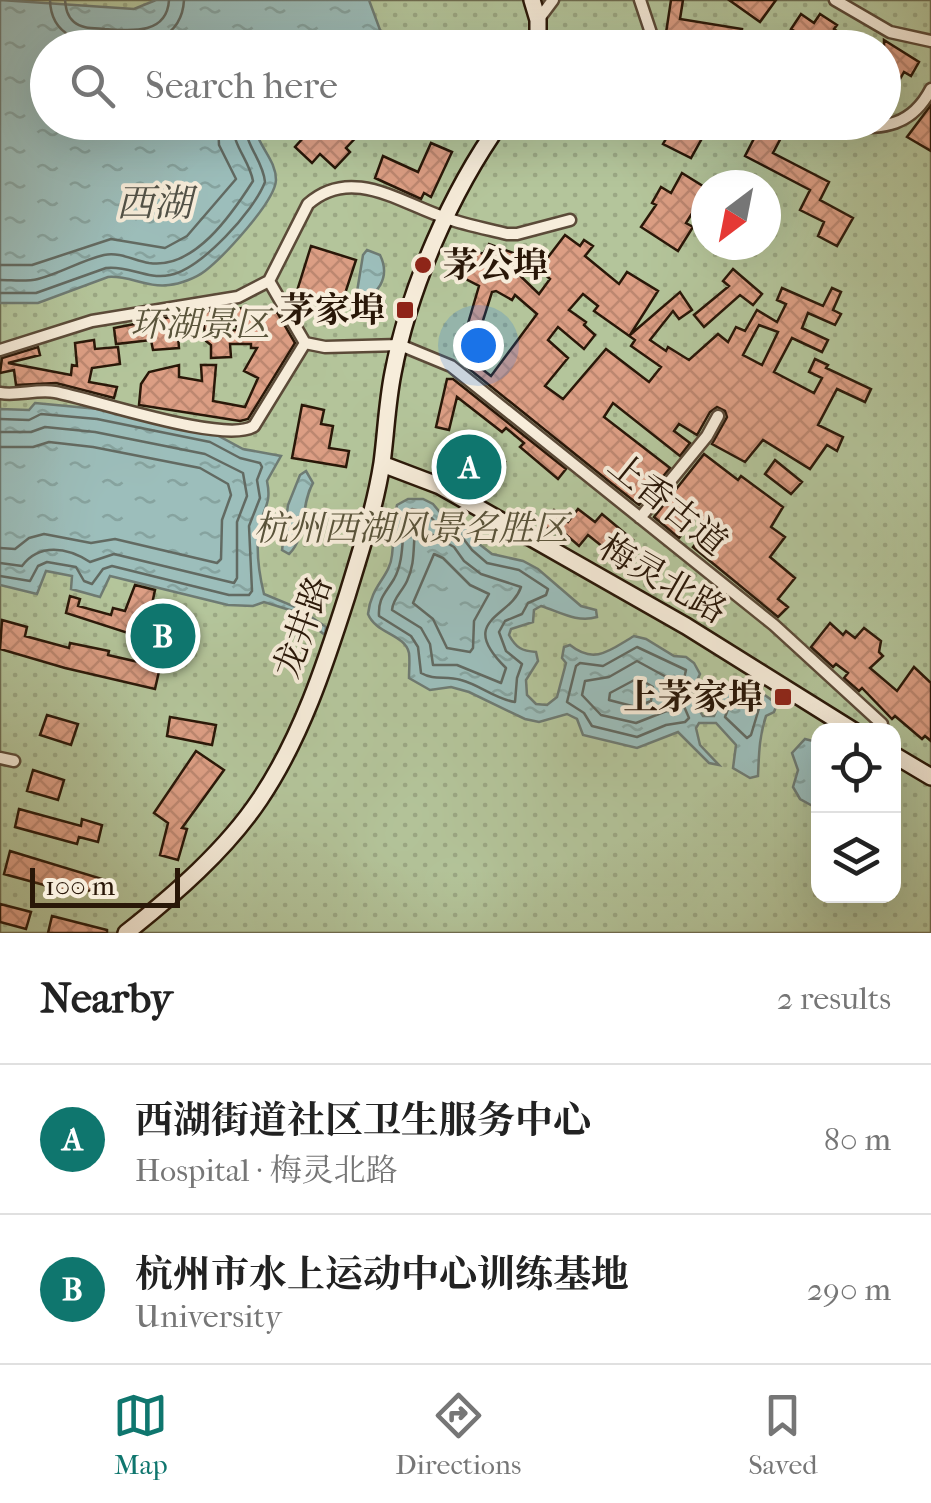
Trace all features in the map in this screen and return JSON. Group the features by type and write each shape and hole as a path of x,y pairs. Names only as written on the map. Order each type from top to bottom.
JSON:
{"street":[{"path":"532,0 538,30"},
{"path":"538,20 553,0"},
{"path":"640,0 650,30"},
{"path":"836,0 887,30"},
{"path":"901,34 931,41"},
{"path":"901,119 918,110 931,89"},
{"name":"龙井路","path":"126,933 208,859 258,802 280,767 333,639 360,554 382,464 386,410 400,345 445,218 489,140"},
{"path":"0,350 92,321 238,297 269,281 302,213 318,196 334,190 378,188 445,218 517,234 570,220"},
{"path":"269,281 305,344"},
{"path":"305,344 400,345"},
{"path":"0,392 53,392 204,428 248,430 305,344"},
{"name":"上香古道","path":"400,345 452,366 774,625 881,723"},
{"path":"640,518 707,436 718,416"},
{"name":"梅灵北路","path":"382,464 440,486 473,504 686,626 843,723"},
{"path":"0,758 14,761"},
{"path":"901,759 931,777"}],"green space":[{"name":"杭州西湖风景名胜区","path":"0,0 931,0 931,933 0,933"}],"water":[{"name":"西湖","path":"0,0 134,9 156,0 369,0 380,30 30,30 30,140 259,140 273,165 276,180 267,202 247,228 213,264 193,278 161,285 108,277 38,303 0,303"},
{"path":"367,250 380,255 383,278 376,291 355,304 363,255"},
{"path":"35,403 98,409 213,433 243,449 281,456 267,481 268,501 259,528 258,561 264,594 298,608 326,627 325,635 293,611 264,602 253,606 228,605 110,576 100,597 71,589 72,576 46,571 37,594 0,585 0,409 29,410"},
{"path":"306,471 313,483 299,539 289,554 282,550 288,505 300,475"},
{"path":"408,499 433,504 443,516 470,530 492,554 538,569 581,606 596,610 597,617 582,619 541,606 534,610 533,622 511,629 509,635 517,646 536,652 538,661 526,680 527,695 536,704 547,705 557,697 566,663 562,658 564,647 570,645 595,655 634,636 646,639 694,663 700,674 690,696 703,716 714,716 735,680 743,679 777,704 774,712 766,716 758,776 750,778 733,768 736,745 716,723 699,723 696,728 700,745 719,765 709,763 678,732 637,748 583,735 577,719 567,714 539,722 525,719 469,692 451,687 430,690 409,678 406,647 377,626 368,614 391,563 397,505"},
{"path":"805,739 811,740 811,805 800,799 793,787 798,770 792,753"}],"building":[{"path":"671,0 683,0 680,19 742,29 742,30 666,30"},
{"path":"729,0 776,0 760,22"},
{"path":"801,14 814,23 820,14 837,25 835,30 791,29"},
{"path":"901,51 919,62 911,76 904,72 901,77"},
{"path":"931,105 931,151 907,137"},
{"path":"301,140 354,140 346,148 350,152 335,168 320,154 312,163 295,147"},
{"path":"665,140 701,140 691,158 663,144"},
{"path":"753,140 780,140 773,153 829,182 820,200 853,218 837,246 818,236 824,222 800,210 810,190 781,175 781,170 772,170 745,156"},
{"path":"431,143 452,152 431,197 424,193 421,199 375,178 383,156 418,172"},
{"path":"682,173 691,179 691,215 686,223 691,230 678,251 641,227 656,205 652,203 661,187 671,193"},
{"path":"565,235 580,246 584,240 593,246 585,256 619,284 627,272 658,291 630,335 680,292 692,310 679,319 673,311 650,340 689,360 718,334 728,342 736,327 745,331 757,310 777,322 786,304 777,300 782,288 823,306 832,288 841,292 833,310 841,314 835,325 808,313 802,328 828,340 822,352 792,338 774,372 814,393 822,378 809,372 815,359 871,389 865,402 837,389 818,425 843,437 837,451 827,445 810,469 763,440 745,462 712,444 727,417 717,407 697,435 679,424 674,431 690,443 680,456 613,403 604,417 670,468 639,505 463,364 459,354 479,286 452,272 462,245 483,254 489,244 516,254 510,266 539,294 550,279 539,269","holes":["492,292 512,300 515,295 537,314 491,376 478,366 473,352","583,294 598,306 594,311 635,340 631,346 661,367 649,382 606,349 563,399 545,386 568,358 548,340 558,327 584,349 595,335 584,325 586,322 569,310","759,325 778,332 762,365 743,355"]},
{"path":"311,246 356,260 341,306 297,291"},
{"path":"733,269 762,294 753,305 740,295 704,327 694,315 729,286 723,281"},
{"path":"274,307 295,343 248,419 240,421 139,405 141,384 149,372 179,365 179,377 202,381 201,365 216,365 213,401 245,407 258,378 244,371 257,348 251,348 251,344 230,344 231,357 211,358 202,312 213,310 214,333 237,330 234,309 243,308 244,317 261,318"},
{"path":"181,315 183,323 177,324 179,348 153,350 151,340 116,344 114,328"},
{"path":"94,340 95,349 118,347 120,364 92,368 89,382 117,387 114,398 56,383 16,385 14,370 0,373 2,358 38,347 40,355 8,363 71,375 72,365 77,366 75,343"},
{"path":"447,379 453,379 566,469 558,479 520,447 524,443 506,428 502,432 457,397 449,430 436,427"},
{"path":"302,405 324,410 321,424 333,426 329,448 349,451 346,467 292,458"},
{"path":"462,436 505,462 483,498 440,474"},
{"path":"704,454 783,507 771,527 785,537 770,557 795,578 778,599 788,607 778,617 693,547 709,528 695,518 679,538 654,517"},
{"path":"775,460 802,482 791,494 765,474"},
{"path":"578,509 595,522 602,514 633,540 618,559 588,535 579,546 555,525 550,531 542,524 554,510 568,522"},
{"path":"135,585 155,590 153,616 186,624 184,631 194,633 189,655 152,646 153,641 66,613 70,596 80,599 78,606 111,615 113,608 125,611"},
{"path":"2,620 27,627 25,636 69,648 70,643 109,651 108,655 160,667 155,689 0,649"},
{"path":"830,623 843,635 846,631 855,638 864,628 881,641 879,652 883,656 870,668 897,691 914,667 931,683 931,741 925,736 922,739 895,716 892,719 862,688 859,691 844,678 848,673 836,664 833,667 811,647"},
{"path":"47,715 78,724 71,745 40,735"},
{"path":"170,717 216,725 212,745 167,736"},
{"path":"196,751 224,770 182,828 187,829 178,860 160,855 168,823 154,813"},
{"path":"33,770 64,780 58,800 27,791"},
{"path":"19,809 81,826 82,819 102,825 98,842 79,837 77,844 15,827"},
{"path":"10,851 112,882 108,896 68,885 66,891 4,874"},
{"path":"0,904 31,912 26,929 0,922"},
{"path":"52,916 107,930 107,933 48,933"}],"place":[{"name":"茅公埠","path":"423,265"},
{"name":"茅家埠","path":"405,310"},
{"name":"西湖街道社区卫生服务中心","path":"469,467"},
{"name":"杭州市水上运动中心训练基地","path":"163,636"},
{"name":"上茅家埠","path":"783,697"}],"park label":[{"name":"环湖景区","path":"200,324"}]}
